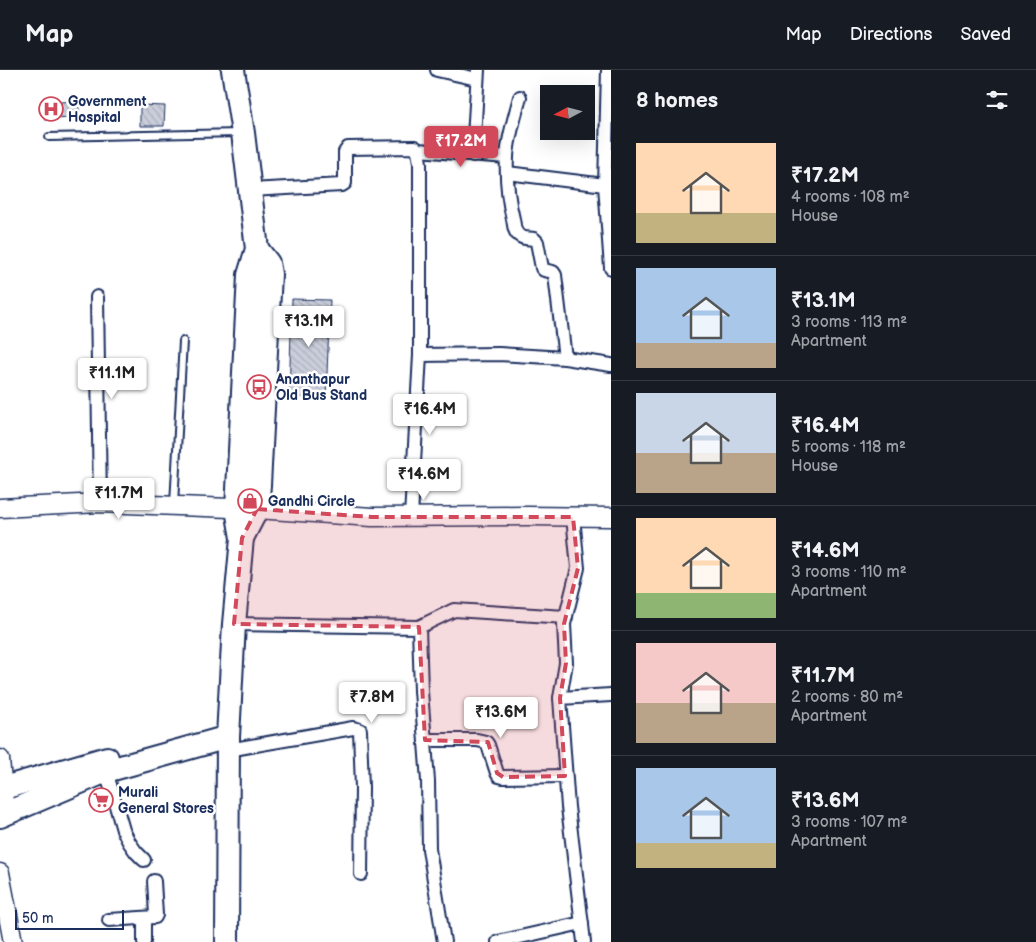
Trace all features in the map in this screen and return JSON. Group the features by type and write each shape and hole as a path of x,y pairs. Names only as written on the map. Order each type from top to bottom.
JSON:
{"highway":[{"path":"227,942 228,736 234,624 242,538 247,509 249,275 257,249 243,133 233,70"},
{"path":"3,816 106,771 228,736"},
{"path":"1,788 228,736"}],"street":[{"path":"437,70 478,75 473,155"},
{"path":"608,70 605,185 611,268"},
{"path":"520,97 509,140 507,157 511,211 516,231 520,237 534,239 542,268 553,272 566,358"},
{"path":"250,190 342,185 345,183 345,152 348,148 412,147 418,150 507,157"},
{"path":"411,517 420,355 420,163 418,150"},
{"path":"507,173 605,185"},
{"path":"97,297 100,503"},
{"path":"420,355 499,354 566,358 611,365"},
{"path":"0,508 100,503 247,509 372,517 611,517"},
{"path":"573,517 578,568 564,624 566,662 560,698 568,807 584,942"},
{"path":"234,624 418,627 454,610 566,617"},
{"path":"418,627 428,781 429,849 444,942"},
{"path":"560,698 611,695"},
{"path":"228,736 354,728 360,730 362,874"},
{"path":"425,740 477,740 486,742 499,776 565,776"},
{"path":"0,759 3,816"},
{"path":"106,771 128,842 144,860"},
{"path":"0,874 13,942"},
{"path":"109,920 154,918 156,916 154,881"},
{"path":"144,919 144,942"},
{"path":"498,942 582,923"}],"lane":[{"path":"49,137 243,133"},
{"path":"174,506 183,341"}],"highlighted area":[{"path":"257,509 372,517 573,517 578,568 564,624 566,663 560,698 565,776 503,777 497,773 488,742 425,740 419,627 234,624 242,538"}],"building":[{"path":"78,101 80,117 45,120 43,103"},
{"path":"140,105 165,106 164,126 140,126"},
{"path":"292,299 330,300 326,398 289,397"}],"place":[{"name":"Government Hospital","path":"51,109"},
{"name":"Ananthapur Old Bus Stand","path":"259,387"},
{"name":"Gandhi Circle","path":"250,501"},
{"name":"Murali General Stores","path":"101,800"}]}
